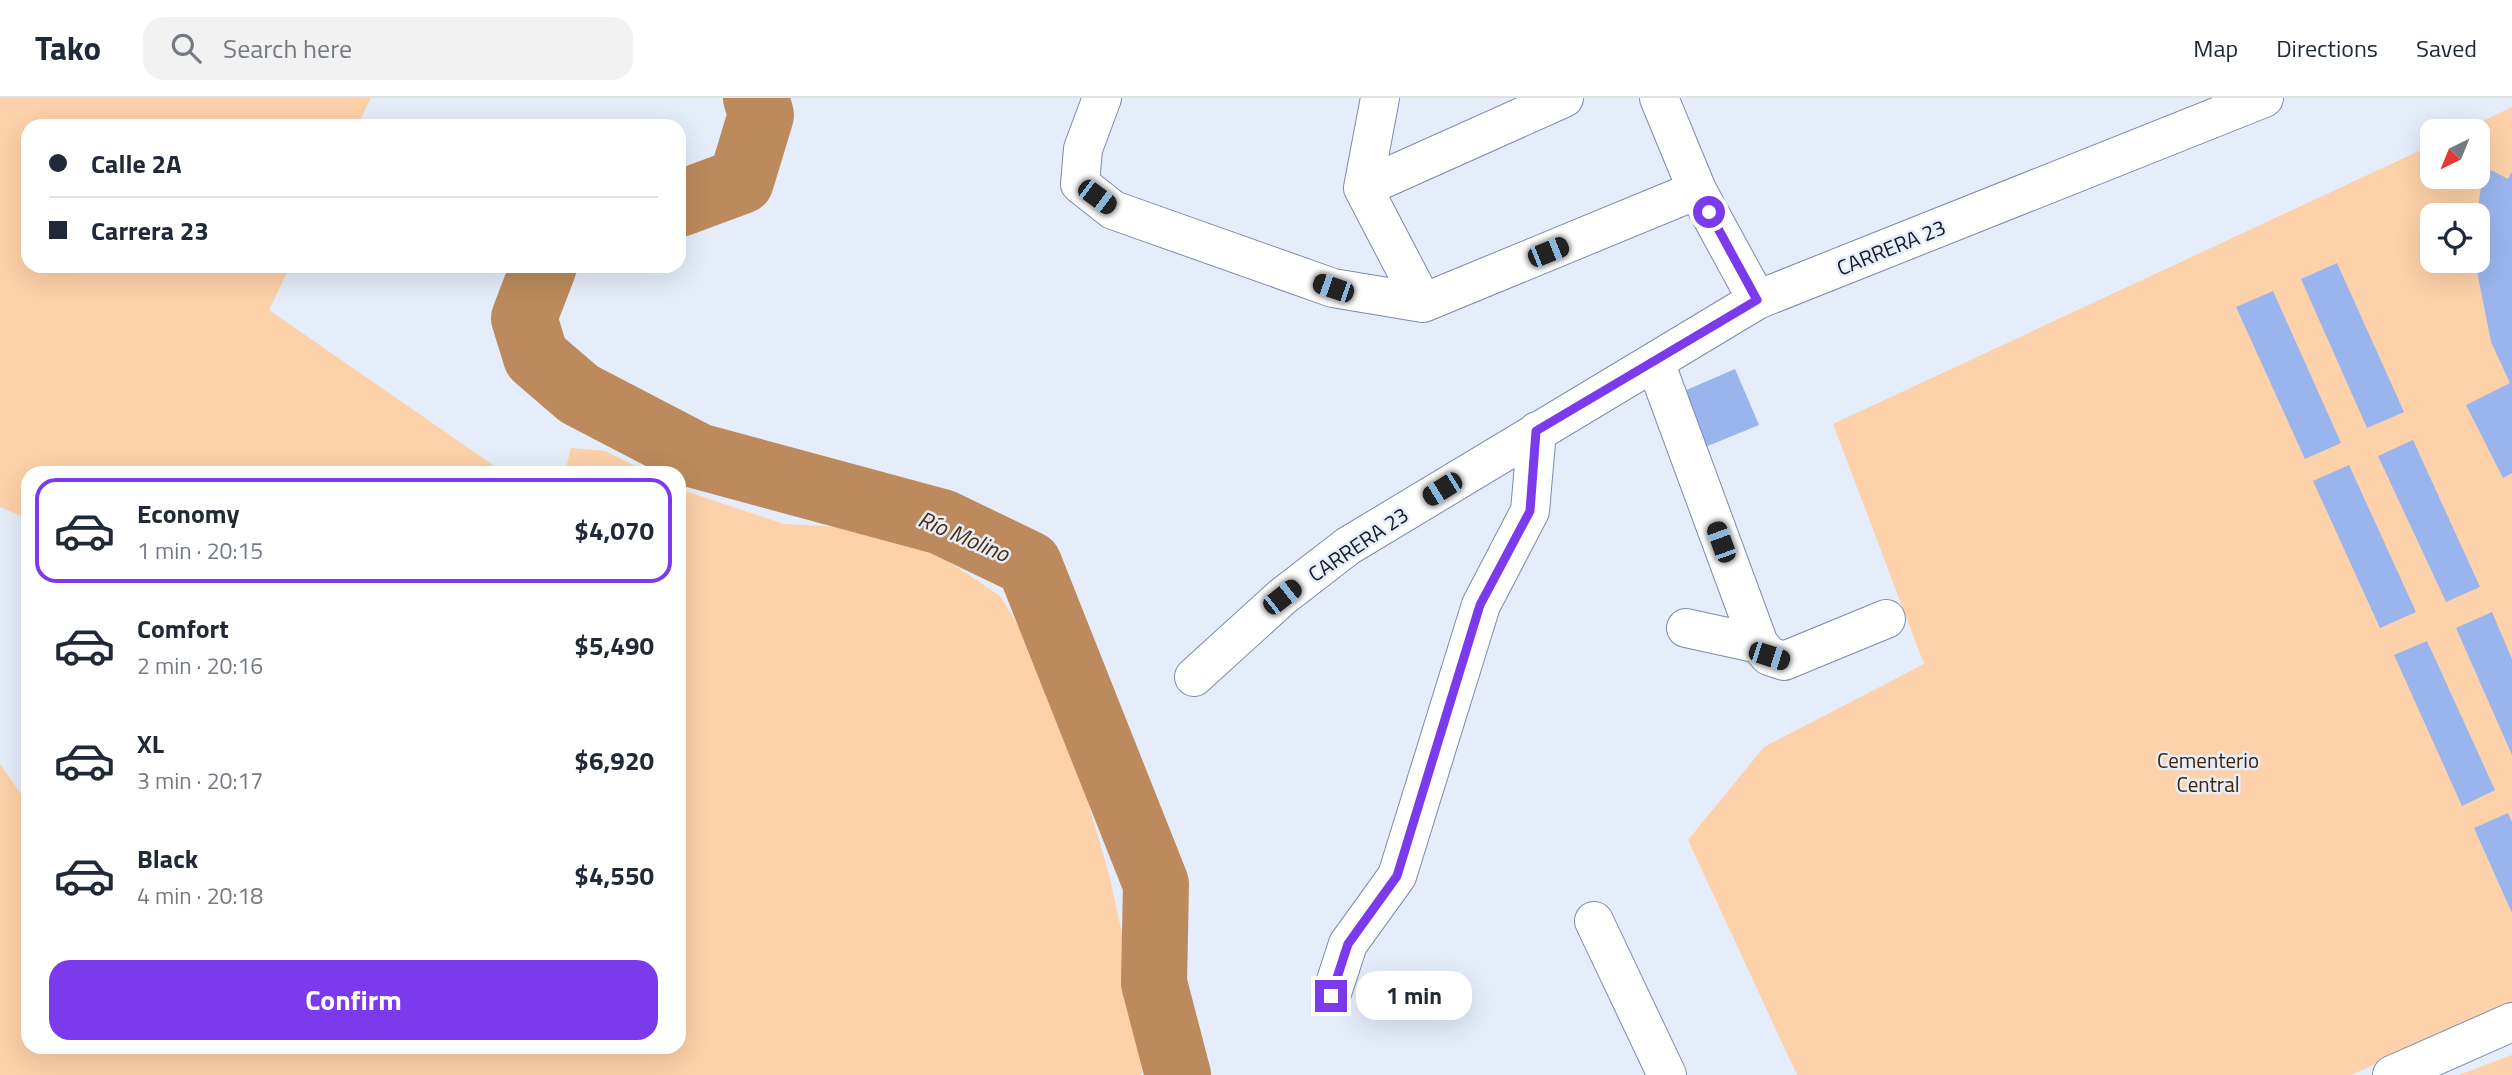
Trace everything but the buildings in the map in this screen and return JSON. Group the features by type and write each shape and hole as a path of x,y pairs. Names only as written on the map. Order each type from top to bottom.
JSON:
{"street":[{"path":"1102,98 1083,149 1080,184 1113,210 1333,288 1423,303 1697,191"},
{"path":"1380,98 1363,188 1423,303"},
{"path":"1363,188 1563,98"},
{"path":"1659,98 1697,191 1757,300"},
{"name":"CARRERA 23","path":"1194,677 1282,597 1348,547 1536,431 1757,300 2264,98"},
{"path":"1655,362 1759,644 1769,656 1784,661 1886,619"},
{"path":"1331,996 1348,944 1397,876 1480,605 1530,511 1536,431"},
{"path":"1686,628 1759,644"},
{"path":"1594,921 1667,1075"},
{"path":"2392,1075 2512,1022"}],"green space":[{"path":"0,98 371,98 360,119 21,119 21,273 287,273 269,310 494,466 21,466 21,516 0,507"},
{"name":"Cementerio Central","path":"2512,107 2512,1002 2351,1075 1797,1075 1688,840 1764,747 1924,664 1833,424 2420,151 2420,189 2490,189 2490,119 2487,119"},
{"path":"571,448 605,451 635,466 566,466"},
{"path":"686,491 784,524 864,528 930,549 1000,596 1038,657 1079,772 1109,874 1137,1003 1142,1075 0,1075 0,764 21,794 21,1054 686,1054"},
{"path":"2512,1055 2512,1075 2459,1075"}],"waterway":[{"name":"Río Molino","path":"686,201 741,181 761,115 756,98"},
{"name":"Río Molino","path":"541,273 524,318 536,357 579,394 698,456 942,522 1029,564 1156,884 1154,983 1178,1075"}],"route":[{"path":"1331,996 1348,944 1397,876 1480,605 1530,511 1536,431 1757,300 1709,212"}]}
